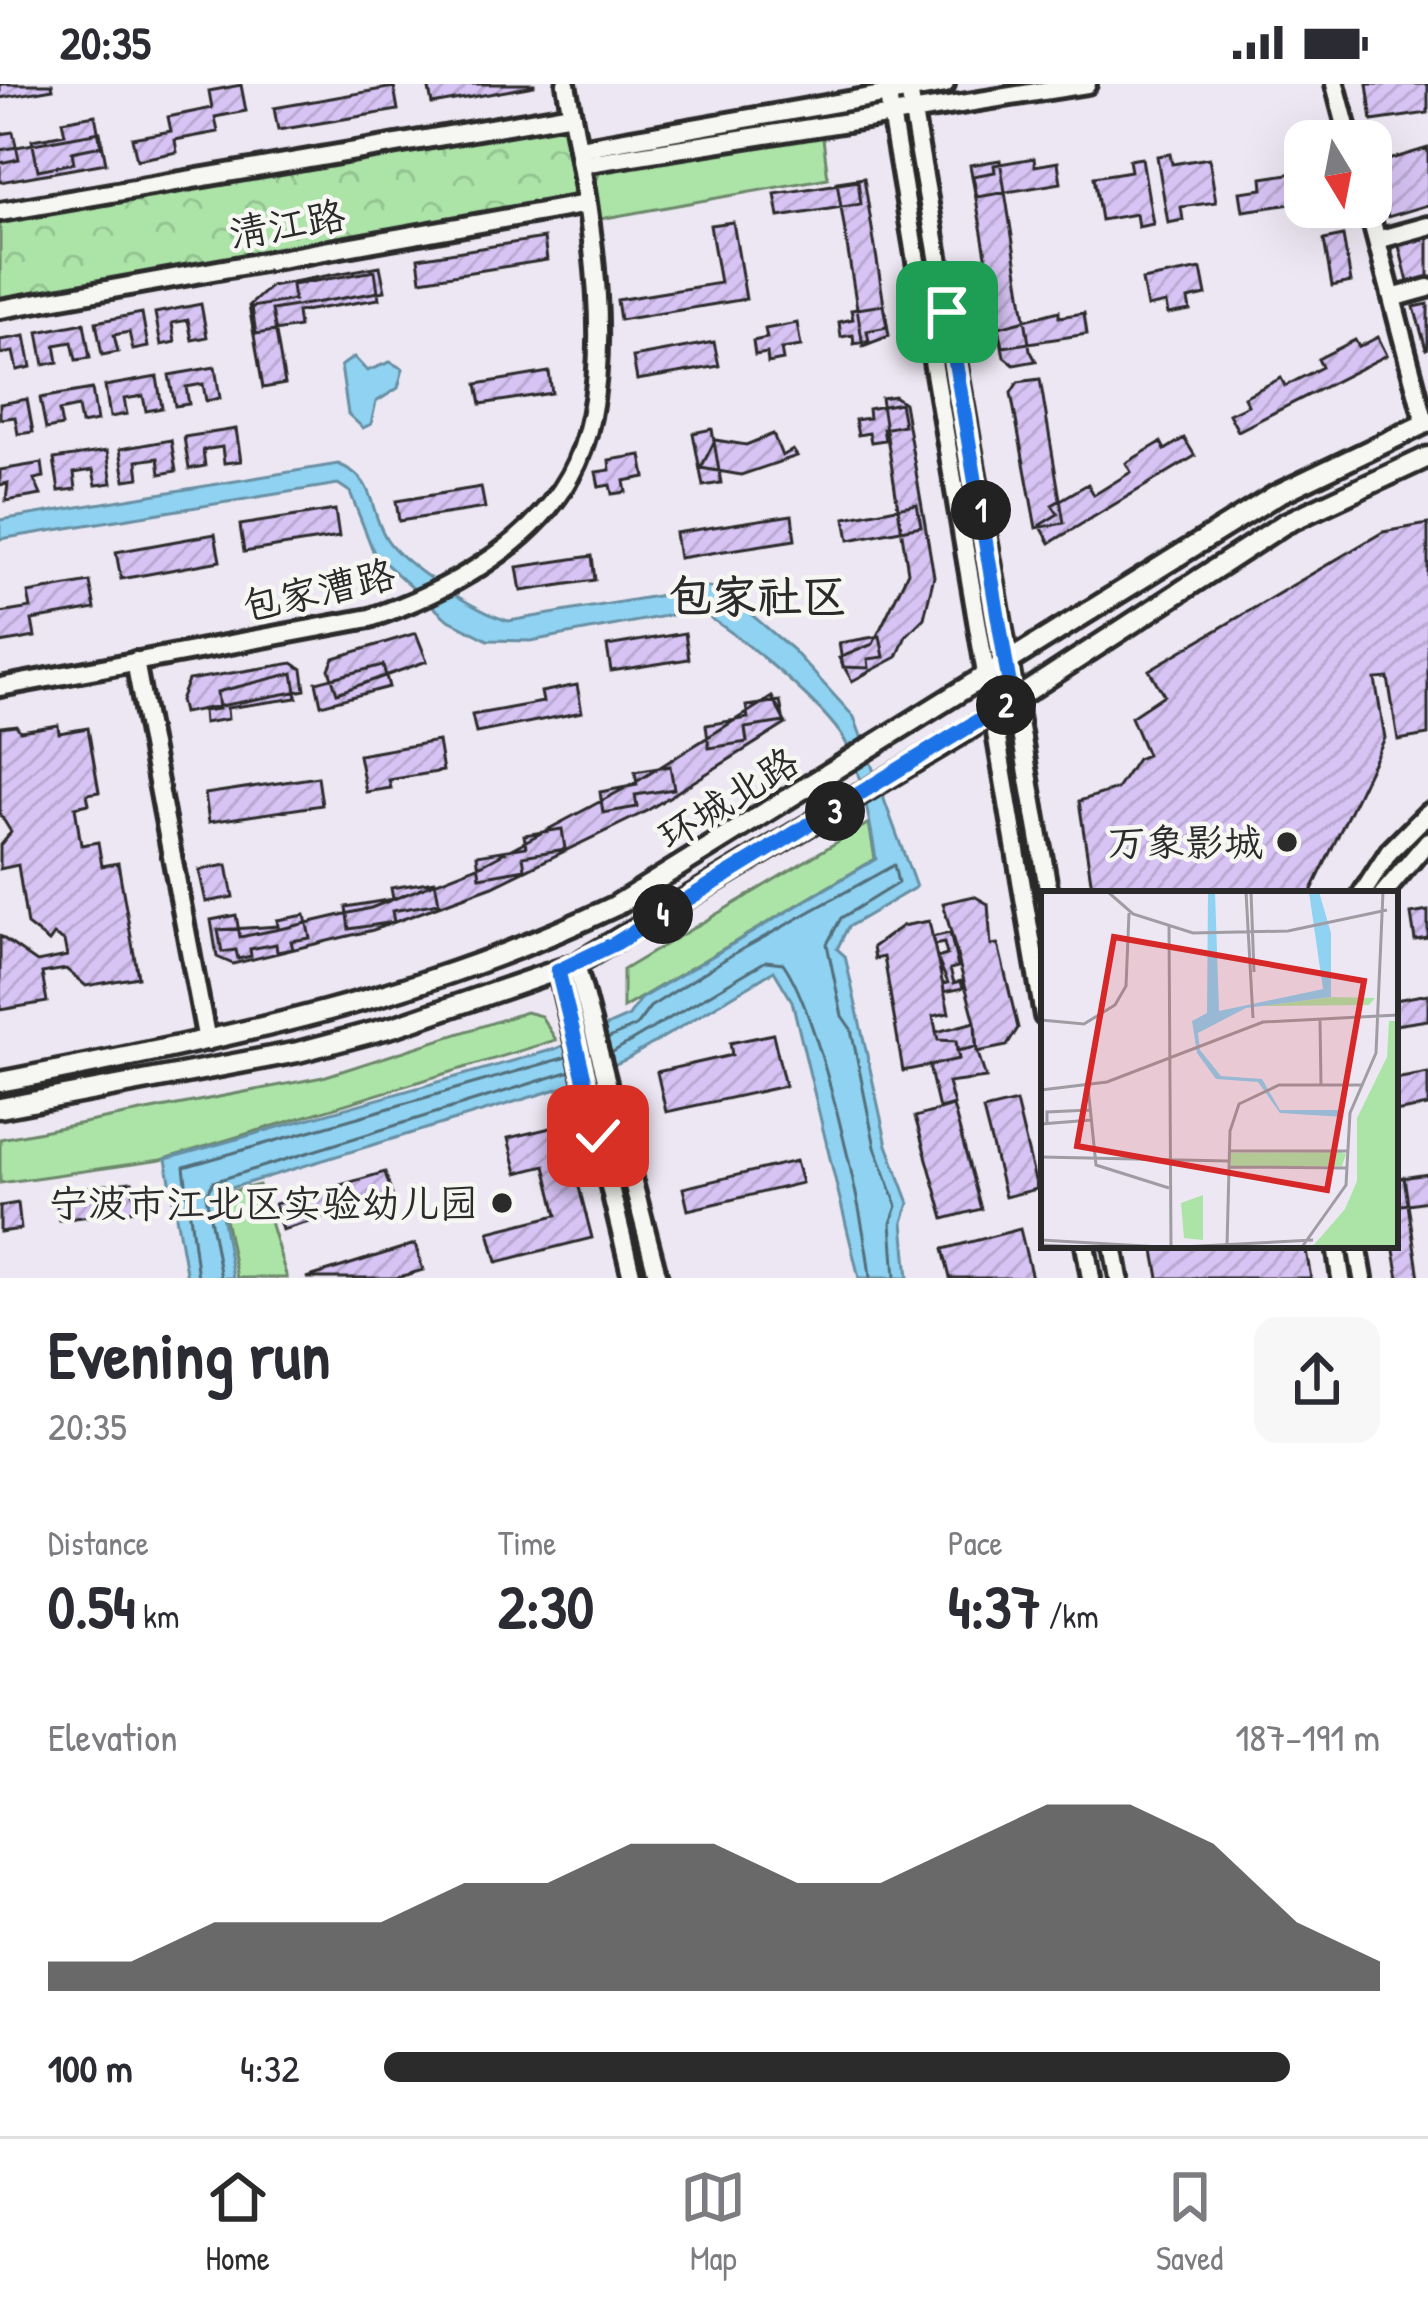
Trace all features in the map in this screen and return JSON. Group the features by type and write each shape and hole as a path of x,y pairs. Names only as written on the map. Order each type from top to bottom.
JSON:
{"main road":[{"name":"环城北路","path":"0,1082 207,1041 383,999 553,937 616,906 1276,495 1426,422"},
{"name":"环城北路","path":"0,1108 298,1052 396,1026 567,968 990,716 1284,524 1428,457"}],"street":[{"name":"包家漕路","path":"0,687 370,618 420,601 493,557 543,510 571,476 588,424 596,369 581,156 566,84"},
{"path":"581,156 887,89 945,84"},
{"path":"581,156 891,116 1087,84"},
{"path":"1335,84 1345,120"},
{"path":"909,87 1047,891"},
{"path":"887,89 1041,999"},
{"name":"清江路","path":"0,212 572,114"},
{"name":"清江路","path":"0,309 586,205"},
{"path":"1377,240 1428,226"},
{"path":"1374,228 1426,422"},
{"path":"1392,298 1428,288"},
{"path":"135,662 207,1041"},
{"path":"1363,891 1389,852 1428,813"},
{"path":"1386,891 1428,841"},
{"path":"567,968 632,1278"},
{"path":"567,968 658,1278"},
{"path":"1086,1248 1091,1278"},
{"path":"1114,1248 1119,1278"},
{"path":"1336,1248 1341,1278"},
{"path":"1358,1248 1363,1278"}],"green space":[{"path":"557,122 570,145 575,175 575,193 561,200 0,302 0,219"},
{"path":"822,130 828,178 600,219 594,187 601,167"},
{"path":"869,823 875,859 623,1008 623,970"},
{"path":"526,1012 541,1016 556,1040 161,1160 0,1183 0,1139 323,1077"},
{"path":"259,1185 287,1278 237,1278 220,1194"}],"water":[{"path":"354,357 367,371 390,362 403,369 398,388 376,402 371,424 363,428 348,414 341,366"},
{"path":"338,464 366,486 380,527 395,549 442,587 479,609 509,621 709,587 725,592 793,650 854,717 916,887 848,927 837,949 845,956 887,1145 909,1203 903,1222 908,1278 859,1278 792,1001 774,971 627,1059 564,1087 218,1192 233,1278 187,1278 166,1159 555,1049 629,1016 640,999 876,859 858,776 840,733 773,666 697,610 531,641 488,640 447,619 374,553 350,492 338,484 0,539 0,520"}],"building":[{"path":"0,84 52,84 53,89 0,98"},
{"path":"428,84 534,84 534,86 432,104"},
{"path":"1367,84 1428,84 1428,113 1372,120"},
{"path":"241,85 246,111 215,117 218,132 175,140 177,152 137,160 132,138 171,131 168,117 212,108 209,91"},
{"path":"394,87 398,110 278,130 274,108"},
{"path":"95,115 101,146 72,152 74,163 38,170 32,140 65,134 62,121"},
{"path":"13,132 19,159 0,163 0,134"},
{"path":"100,132 106,163 0,182 0,150"},
{"path":"1428,148 1428,205 1392,216 1392,159"},
{"path":"1170,154 1172,164 1209,158 1216,202 1181,207 1183,220 1168,223 1157,156"},
{"path":"1034,158 1035,166 1058,162 1061,183 977,197 973,176 995,172 994,165"},
{"path":"1142,158 1153,224 1138,227 1136,214 1101,220 1094,177 1131,171 1129,160"},
{"path":"1000,160 1030,350 1036,361 1014,365 1004,357 970,165"},
{"path":"1284,175 1284,205 1243,211 1240,192 1263,189 1262,178"},
{"path":"864,178 889,336 863,346 837,182"},
{"path":"858,181 861,204 779,217 775,194"},
{"path":"733,222 746,299 620,320 617,300 720,283 710,225"},
{"path":"1428,234 1428,277 1408,282 1398,242"},
{"path":"1343,236 1351,282 1332,286 1324,240"},
{"path":"544,238 547,260 421,280 418,258"},
{"path":"380,266 385,291 272,310 285,384 263,388 249,306 271,286"},
{"path":"1201,269 1206,295 1188,299 1190,310 1168,314 1166,303 1147,307 1142,280"},
{"path":"375,271 379,299 297,312 299,327 256,334 252,307 294,300 292,285"},
{"path":"201,304 207,337 192,340 188,320 172,323 175,342 161,345 155,313"},
{"path":"1428,304 1428,348 1426,349 1414,307"},
{"path":"883,305 887,327 867,331 869,341 854,344 853,335 841,337 839,322 853,319 851,310"},
{"path":"1059,311 1059,317 1084,313 1087,334 1003,347 999,327"},
{"path":"142,313 148,347 133,350 129,332 114,335 118,352 102,355 96,322"},
{"path":"84,323 90,358 76,360 72,342 55,345 58,362 44,365 38,332"},
{"path":"797,323 801,346 781,349 783,360 768,363 767,353 755,355 753,341 767,338 765,329"},
{"path":"25,336 31,367 17,370 13,352 0,354 0,340"},
{"path":"1378,337 1387,355 1238,431 1229,414 1248,405 1244,397 1281,378 1285,386 1322,367 1318,359 1355,340 1359,347"},
{"path":"714,342 719,366 637,380 633,357"},
{"path":"215,367 220,398 206,401 203,384 186,387 189,404 175,406 169,375"},
{"path":"549,372 552,393 481,404 477,384"},
{"path":"157,377 162,408 146,411 143,396 124,399 127,414 110,417 105,386"},
{"path":"1040,379 1064,523 1036,528 1011,393 1018,382"},
{"path":"92,389 97,421 81,424 78,407 59,411 62,426 46,429 40,398"},
{"path":"894,396 904,403 934,576 924,618 906,636 897,657 852,681 839,658 873,644 908,572 881,398"},
{"path":"27,399 33,432 18,434 15,417 0,419 0,404"},
{"path":"900,403 904,425 883,429 885,440 871,442 869,433 858,435 855,420 869,418 868,409"},
{"path":"236,429 241,461 224,463 222,447 203,450 205,466 189,469 184,437"},
{"path":"712,429 721,483 703,486 693,433"},
{"path":"773,434 782,456 793,450 797,456 741,475 701,468 715,440 746,445"},
{"path":"1184,438 1195,456 1050,543 1040,525 1058,514 1052,505 1088,484 1094,495 1131,472 1126,463 1161,442 1165,450"},
{"path":"171,440 176,471 160,474 158,458 137,461 139,478 125,480 120,449"},
{"path":"107,451 112,483 96,485 93,470 74,473 76,489 59,491 54,459"},
{"path":"641,455 645,477 624,481 626,492 612,494 610,485 599,487 596,472 610,470 609,460"},
{"path":"42,463 44,477 34,479 41,495 6,501 8,483 0,485 0,470"},
{"path":"481,487 485,508 399,521 396,501"},
{"path":"917,504 921,526 849,540 845,518"},
{"path":"335,510 339,537 244,552 240,525"},
{"path":"792,515 795,540 679,558 675,533"},
{"path":"1428,524 1428,735 1398,740 1388,678 1375,679 1385,738 1311,891 1093,891 1079,801 1117,789 1137,759 1147,755 1131,717 1164,695 1149,670 1383,532"},
{"path":"215,534 220,561 121,579 116,552"},
{"path":"592,556 595,580 521,591 517,567"},
{"path":"90,582 95,609 32,620 35,637 0,643 0,613 31,608 28,593"},
{"path":"416,633 427,661 337,693 329,669 334,658"},
{"path":"685,633 689,659 611,671 607,646"},
{"path":"880,636 884,657 868,659 869,668 843,667 839,643"},
{"path":"293,663 302,669 305,690 183,713 180,700 188,680"},
{"path":"383,665 389,687 321,705 316,682"},
{"path":"293,673 297,698 227,708 228,719 204,723 203,711 219,709 217,692"},
{"path":"577,685 582,712 476,733 472,715 543,702 541,692"},
{"path":"772,697 786,724 645,812 493,886 373,930 233,964 217,957 211,920 236,915 240,937 285,928 371,908 483,864 633,784"},
{"path":"780,701 784,722 745,728 747,742 709,748 706,725 748,718 746,706"},
{"path":"16,725 20,731 58,725 59,733 88,728 99,792 87,794 89,804 75,807 81,845 98,842 102,866 118,863 138,977 86,986 66,969 42,973 47,1002 0,1010 0,936 37,962 67,956 64,941 54,935 49,942 27,925 18,865 0,869 0,845 11,832 0,814 0,727"},
{"path":"438,741 443,771 389,780 391,788 366,792 359,755"},
{"path":"670,766 674,789 635,795 637,807 603,813 600,792 637,785 635,772"},
{"path":"318,777 322,805 209,822 205,794"},
{"path":"562,829 565,849 523,856 525,869 480,877 477,855 526,847 524,835"},
{"path":"227,865 233,897 206,902 199,870"},
{"path":"435,881 439,903 392,911 394,922 349,929 346,907 393,899 391,888"},
{"path":"974,896 988,904 991,945 998,944 1018,1028 1007,1046 977,1052 975,1022 943,903"},
{"path":"1428,911 1428,938 1415,940 1411,914"},
{"path":"305,915 310,938 291,941 293,949 277,952 276,944 250,949 251,956 238,959 236,950 222,952 218,930 278,926 277,920"},
{"path":"929,921 949,1013 933,1016 938,1040 956,1041 959,1059 903,1071 884,957 875,959 873,947 902,926"},
{"path":"950,933 958,967 950,969 954,983 961,981 963,988 944,992 943,984 948,983 937,958 947,955 944,943 934,945 932,937"},
{"path":"1428,994 1428,1020 1398,1025 1398,999"},
{"path":"975,1022 976,1047 957,1051 956,1041 938,1040 936,1032"},
{"path":"773,1034 785,1086 666,1112 657,1072 732,1055 730,1043"},
{"path":"976,1047 986,1078 948,1083 954,1105 939,1109 929,1066 959,1059 957,1051"},
{"path":"1428,1073 1428,1106 1398,1111 1398,1078"},
{"path":"1016,1102 1037,1189 1005,1197 983,1110"},
{"path":"953,1106 981,1209 944,1219 915,1117"},
{"path":"563,1125 592,1238 497,1262 489,1232 557,1215 545,1166 517,1173 508,1138"},
{"path":"796,1161 802,1183 688,1210 683,1188"},
{"path":"385,1172 393,1198 282,1230 275,1204"},
{"path":"1428,1174 1428,1201 1398,1206 1398,1179"},
{"path":"1404,1177 1419,1278 1399,1278 1394,1248 1398,1248 1398,1178"},
{"path":"132,1182 136,1210 59,1220 55,1191"},
{"path":"18,1203 21,1229 0,1232 0,1206"},
{"path":"1020,1229 1032,1278 950,1278 943,1249"},
{"path":"415,1244 423,1270 396,1278 306,1278"},
{"path":"1154,1248 1306,1248 1311,1278 1159,1278"}],"place":[{"name":"万象影城","path":"1287,842"},
{"name":"宁波市江北区实验幼儿园","path":"502,1203"}],"district":[{"name":"包家社区","path":"757,596"}],"route":[{"path":"598,1136 558,971 616,943 1012,700 947,312"}]}
